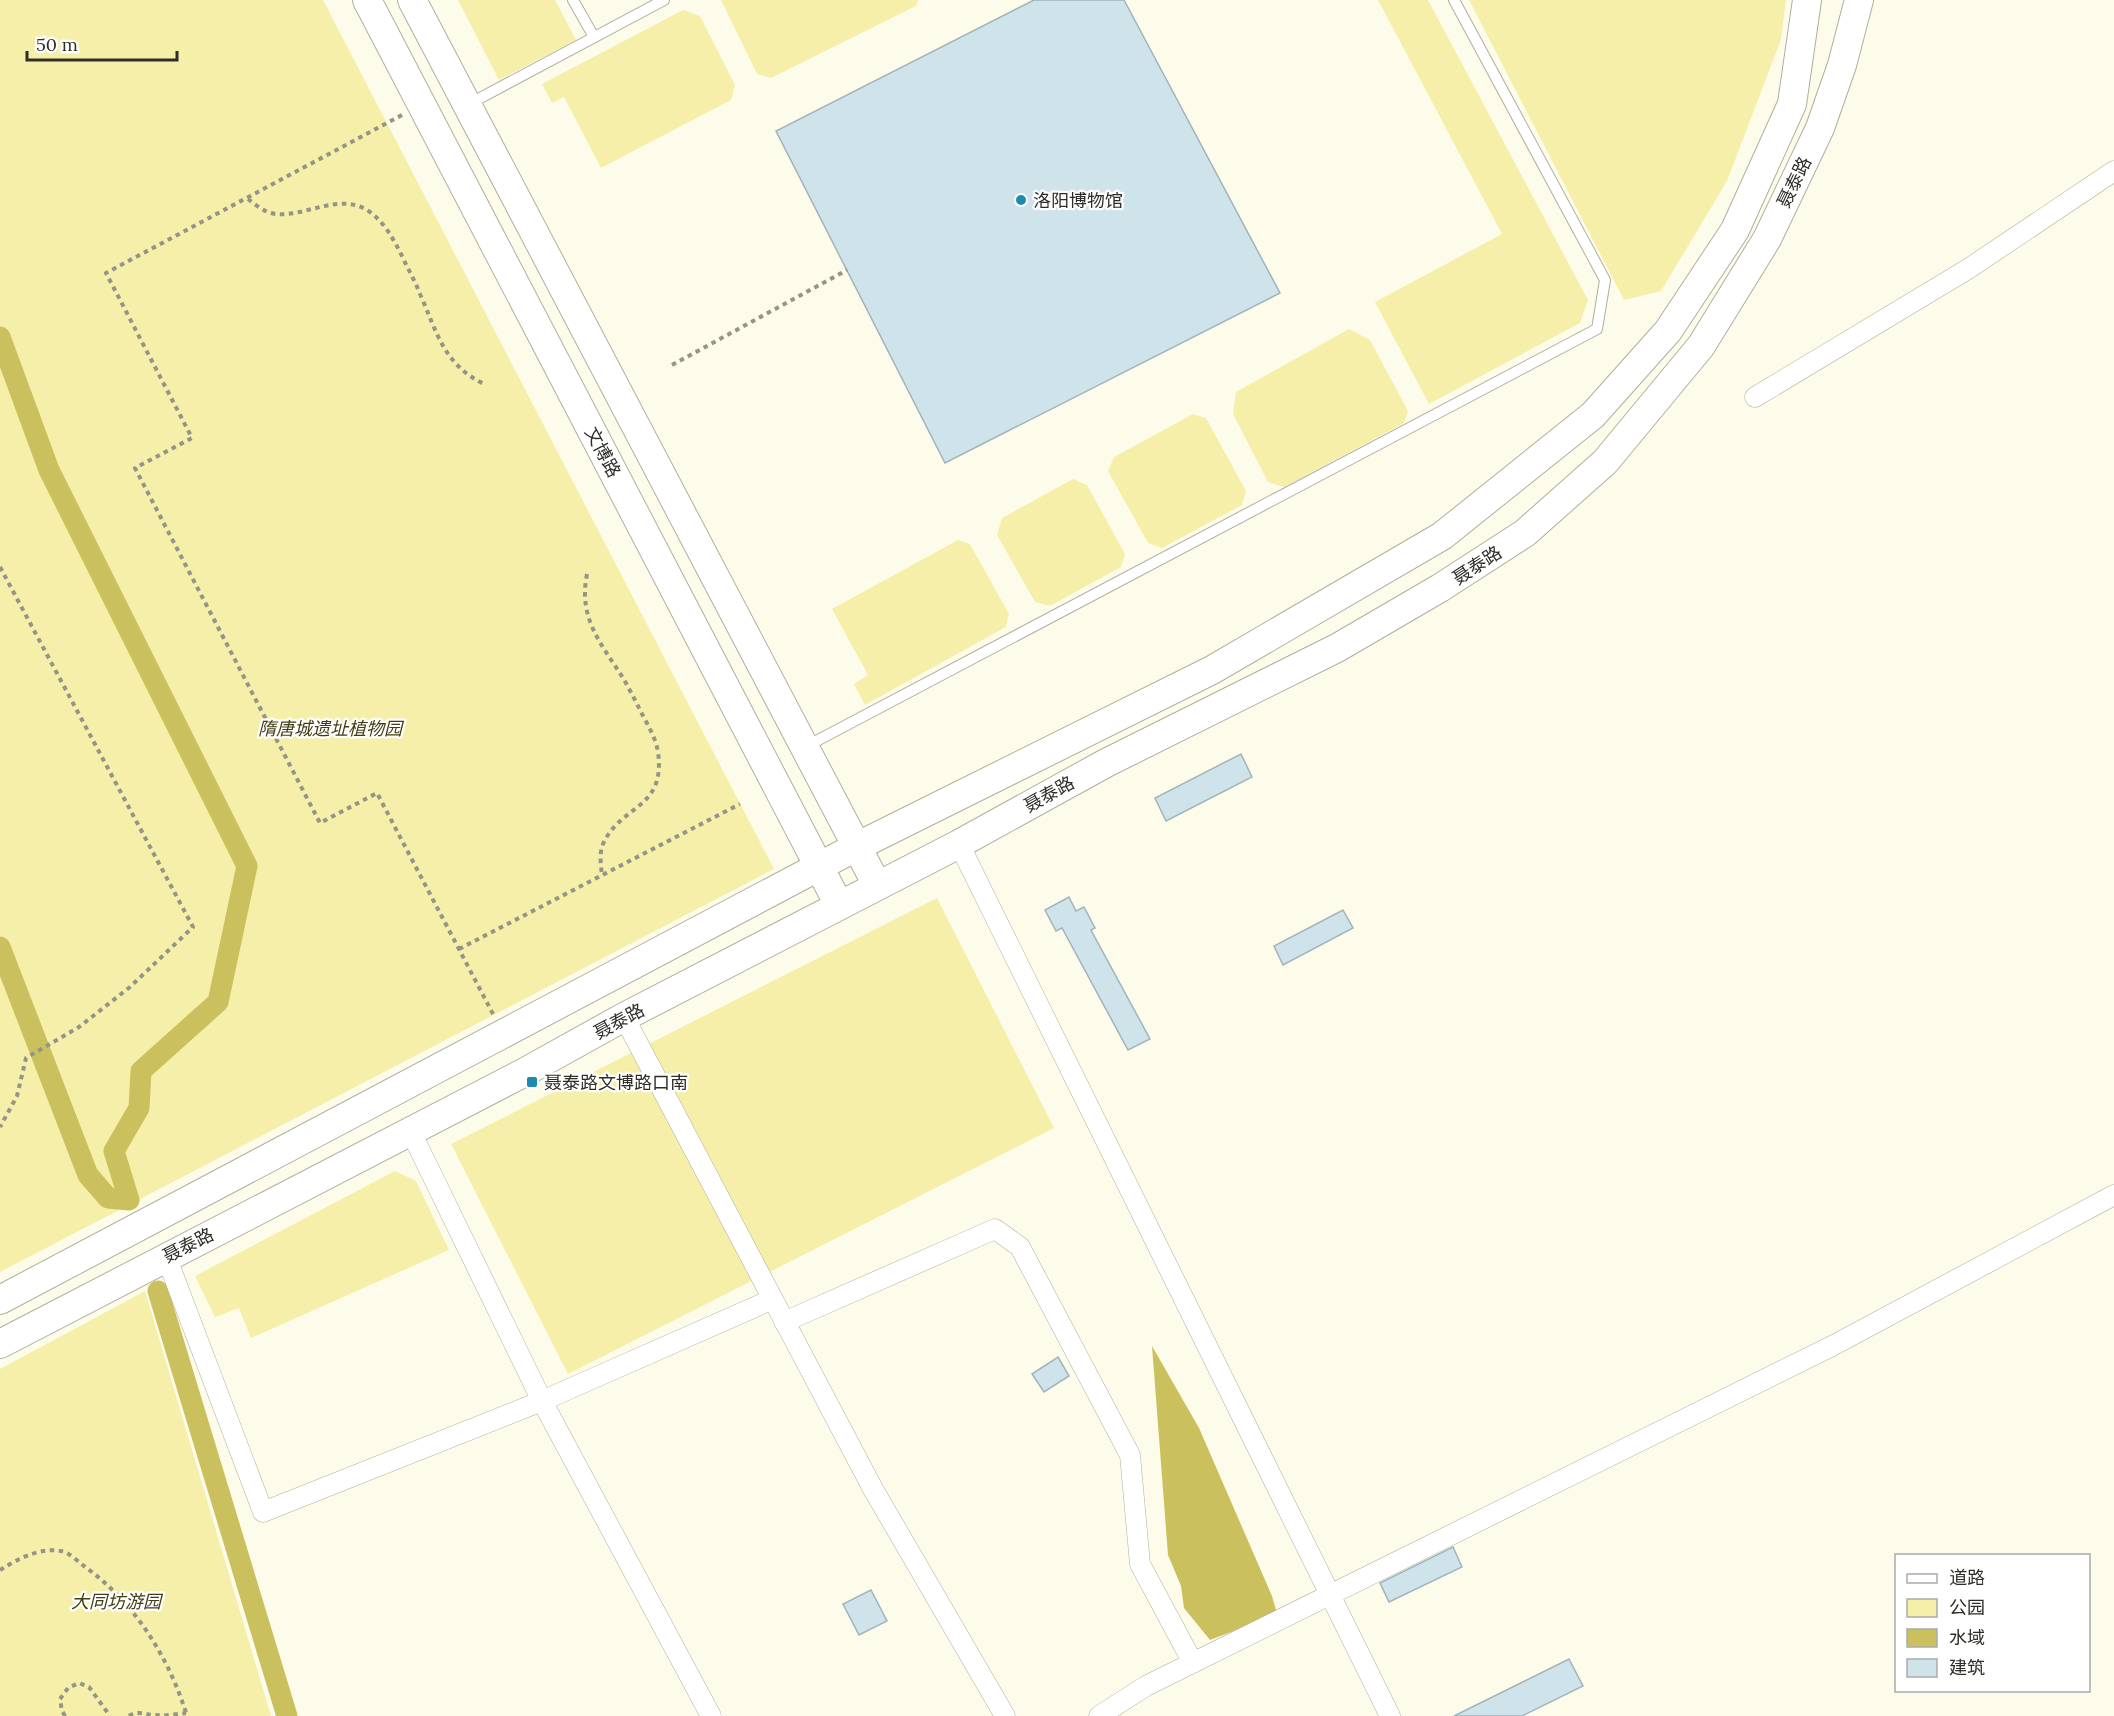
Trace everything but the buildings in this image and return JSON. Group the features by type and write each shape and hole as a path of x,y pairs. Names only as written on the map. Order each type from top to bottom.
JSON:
{"main road":[{"name":"文博路","path":"367,0 839,905"},
{"path":"412,0 877,885"},
{"name":"聂泰路","path":"0,1300 819,866 1212,670 1442,536 1593,415 1668,331 1735,230 1792,104 1807,0"},
{"name":"聂泰路","path":"0,1344 959,844 1106,763 1337,648 1440,588 1525,533 1605,462 1701,346 1767,239 1820,128 1842,64 1859,0"}],"street":[{"path":"1755,397 1968,269 2110,179"},
{"path":"959,844 1390,1716"},
{"path":"624,1017 873,1489 1005,1716"},
{"path":"411,1131 542,1401 711,1716"},
{"path":"1099,1716 1146,1686 1834,1345 2114,1195"},
{"path":"784,1322 996,1229 1020,1247 1130,1455 1140,1564 1193,1663"},
{"path":"166,1256 263,1512 542,1401 773,1299"}],"lane":[{"path":"573,0 594,37"},
{"path":"467,105 664,0"},
{"path":"805,747 1597,329 1605,280 1454,0"}],"path":[{"path":"421,104 248,199 106,273 192,438 135,468 320,823 377,793 503,1034"},
{"path":"248,199 274,214 297,213 328,204 350,204 368,211 384,225 398,247 448,356 472,379 484,384"},
{"path":"672,365 847,270"},
{"path":"0,567 193,927 130,987 79,1027 26,1058 17,1096 0,1127"},
{"path":"586,574 584,587 588,620 597,639 624,679 648,725 657,748 660,769 655,788 642,805 617,826 603,844 600,857 602,876"},
{"path":"459,949 740,804"},
{"path":"0,1570 44,1550 64,1551 103,1580 135,1615 160,1651 179,1691 187,1715 153,1715 141,1712 129,1716"},
{"path":"65,1716 60,1699 68,1688 79,1683 89,1687 110,1716"}],"green space":[{"name":"隋唐城遗址植物园","path":"0,0 323,0 774,869 0,1272"},
{"path":"458,0 555,0 576,40 499,80"},
{"path":"721,0 918,0 916,6 771,78 757,74"},
{"path":"1378,0 1428,0 1588,300 1580,323 1429,404 1375,302 1502,234"},
{"path":"1469,0 1786,0 1781,40 1727,181 1661,291 1624,300"},
{"path":"683,10 700,16 735,85 731,100 601,168 564,97 552,103 542,84"},
{"path":"1349,329 1370,340 1408,411 1404,423 1284,487 1268,482 1233,414 1236,392"},
{"path":"1193,414 1206,418 1246,491 1242,505 1162,548 1148,543 1108,471 1114,457"},
{"path":"1073,479 1087,485 1125,554 1121,567 1050,606 1035,602 997,535 1002,518"},
{"path":"958,540 970,544 1009,614 1006,627 865,705 854,684 868,675 832,609"},
{"path":"937,898 1054,1128 568,1374 451,1144"},
{"path":"395,1171 416,1181 449,1250 251,1338 239,1308 215,1317 195,1276"},
{"name":"大同坊游园","path":"145,1291 271,1716 0,1716 0,1369"}],"water":[{"path":"1152,1346 1199,1428 1276,1610 1267,1618 1210,1640 1184,1608 1181,1586 1168,1555"}],"waterway":[{"path":"0,337 49,470 247,866 218,1002 141,1071 139,1108 114,1151 129,1200 108,1198 88,1175 0,947"},
{"path":"158,1291 287,1716"}],"place":[{"name":"洛阳博物馆","path":"1021,200"},
{"name":"聂泰路文博路口南","path":"532,1082"}]}
